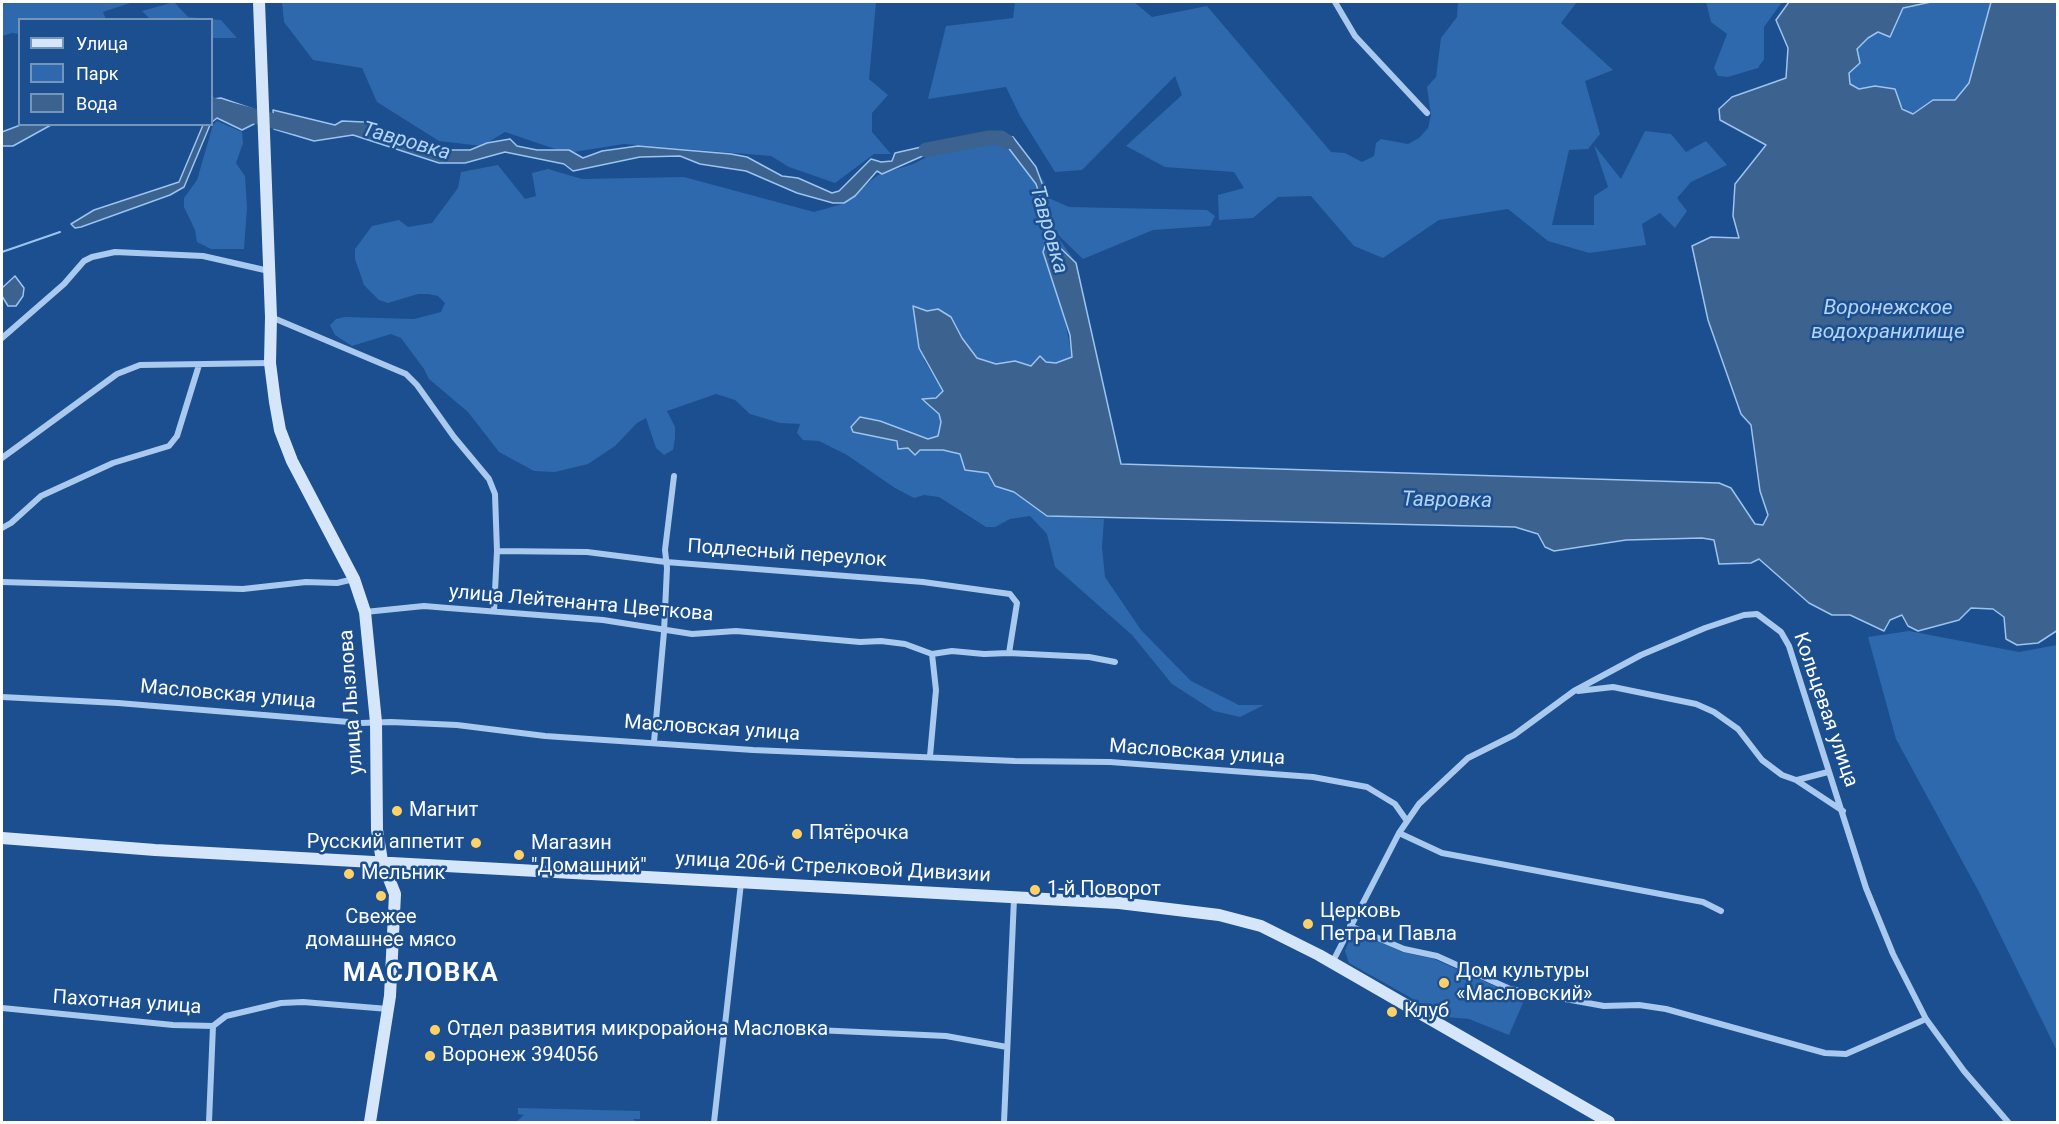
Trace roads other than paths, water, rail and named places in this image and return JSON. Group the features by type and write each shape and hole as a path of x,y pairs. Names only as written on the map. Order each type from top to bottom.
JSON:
{"main road":[{"name":"улица Лызлова","path":"260,2 270,271 270,363 280,430 308,494 354,579 365,612 376,722 377,830 382,861 395,894 393,965 370,1122"},
{"name":"улица 206-й Стрелковой Дивизии","path":"2,838 155,850 1119,903 1219,915 1261,926 1332,963 1609,1122"}],"street":[{"path":"1335,2 1355,36 1427,113"},
{"path":"2,338 64,284 84,261 92,257 115,252 203,256 270,271"},
{"path":"271,317 406,374 489,478 495,494 497,551 494,611"},
{"path":"2,458 117,374 140,365 270,363"},
{"path":"2,528 11,524 41,496 113,464 169,446 177,436 199,365"},
{"path":"654,742 674,476"},
{"name":"Подлесный переулок","path":"497,551 587,552 666,562 923,582 1010,594 1017,603 1009,653"},
{"path":"2,582 243,589 306,582 337,583 354,579"},
{"name":"улица Лейтенанта Цветкова","path":"365,612 424,606 603,620 664,632 715,634 736,631 860,642 882,641 905,644 932,654 952,651 984,654 1009,653 1089,657 1115,662"},
{"name":"Кольцевая улица","path":"1332,963 1399,833 1436,786 1468,758 1514,735 1574,691 1641,655 1705,628 1744,615 1757,614 1781,632 1789,645 1866,888 1893,954 1926,1019 1970,1079 2008,1122"},
{"path":"930,756 936,690 932,654"},
{"name":"Кольцевая улица","path":"1574,691 1613,687 1696,704 1714,712 1738,729 1762,760 1782,775 1796,780 1843,812"},
{"name":"Масловская улица","path":"2,697 118,703 361,723 457,725 545,736 753,750 1015,761 1110,762 1345,781 1367,787 1395,804 1407,821"},
{"path":"1796,780 1828,772"},
{"path":"1399,833 1442,853 1501,866 1685,898 1703,902 1721,911"},
{"path":"714,1122 741,882"},
{"path":"1004,1122 1014,899"},
{"path":"1350,926 1404,949 1437,956 1510,989 1604,1006 1639,1005 1666,1009 1825,1053 1846,1054 1926,1019"},
{"name":"Пахотная улица","path":"2,1008 173,1025 213,1026 234,1013 281,1004 303,1002 388,1009"},
{"path":"209,1122 213,1026"},
{"path":"787,1026 816,1030 946,1036 1007,1047"}],"water":[{"name":"Воронежское водохранилище","path":"1789,2 1931,2 1903,8 1890,37 1878,32 1868,38 1857,49 1860,63 1849,73 1850,84 1859,89 1875,86 1895,89 1902,109 1913,114 1933,100 1955,100 1969,83 1991,2 2057,2 2058,630 2038,643 2017,645 2006,639 2004,617 1993,609 1971,608 1959,620 1918,631 1908,626 1902,615 1890,620 1884,631 1850,615 1832,615 1809,603 1759,559 1751,563 1719,564 1714,540 1702,538 1626,540 1554,551 1545,547 1538,534 1515,527 1047,516 1014,492 995,486 988,473 965,470 960,454 943,450 920,450 915,455 908,448 898,449 897,441 853,432 851,427 860,417 880,421 928,439 938,436 941,422 939,414 922,399 936,398 943,391 919,348 913,306 927,311 938,309 951,317 962,338 977,358 996,364 1015,361 1031,366 1040,356 1046,362 1056,363 1072,357 1070,335 1043,252 1045,246 1042,202 1036,184 1007,146 988,138 943,147 882,174 877,171 855,196 844,203 833,203 797,193 746,171 700,164 680,156 640,157 573,171 564,164 505,152 465,163 439,163 353,135 314,141 274,129 273,110 335,125 342,121 364,122 438,150 470,150 487,143 510,139 517,146 537,150 569,150 583,158 602,151 638,146 731,154 747,157 782,176 798,178 832,193 839,191 871,159 881,162 892,161 895,153 974,135 990,133 1013,137 1036,167 1044,189 1052,240 1076,263 1121,464 1719,483 1731,488 1755,524 1763,525 1768,515 1760,491 1751,425 1741,414 1708,320 1692,246 1711,237 1739,238 1733,216 1735,184 1766,145 1720,120 1719,109 1732,97 1786,78 1788,48 1776,20"},
{"path":"221,98 253,109 254,124 242,130 217,118 213,121 213,99"},
{"path":"18,126 49,126 13,146 2,146 2,132"},
{"path":"203,126 210,126 184,187 170,195 81,227 75,228 71,224 94,210 179,182"},
{"path":"15,276 24,288 23,296 16,306 8,306 2,296 2,288"}],"waterway":[{"name":"Тавровка","path":"213,105 293,126"},
{"name":"Тавровка","path":"926,150 988,138 1001,138 1007,142"},
{"path":"2,252 60,232"}],"place":[{"name":"Магнит","path":"397,811"},
{"name":"Пятёрочка","path":"797,834"},
{"name":"Русский аппетит","path":"476,843"},
{"name":"Магазин \"Домашний\"","path":"519,855"},
{"name":"Мельник","path":"349,874"},
{"name":"1-й Поворот","path":"1035,890"},
{"name":"Свежее домашнее мясо","path":"381,896"},
{"name":"Церковь Петра и Павла","path":"1308,924"},
{"name":"Дом культуры «Масловский»","path":"1444,983"},
{"name":"Клуб","path":"1392,1012"},
{"name":"Отдел развития микрорайона Масловка","path":"435,1030"},
{"name":"Воронеж 394056","path":"430,1056"}],"district":[{"name":"МАСЛОВКА","path":"421,974"}]}
